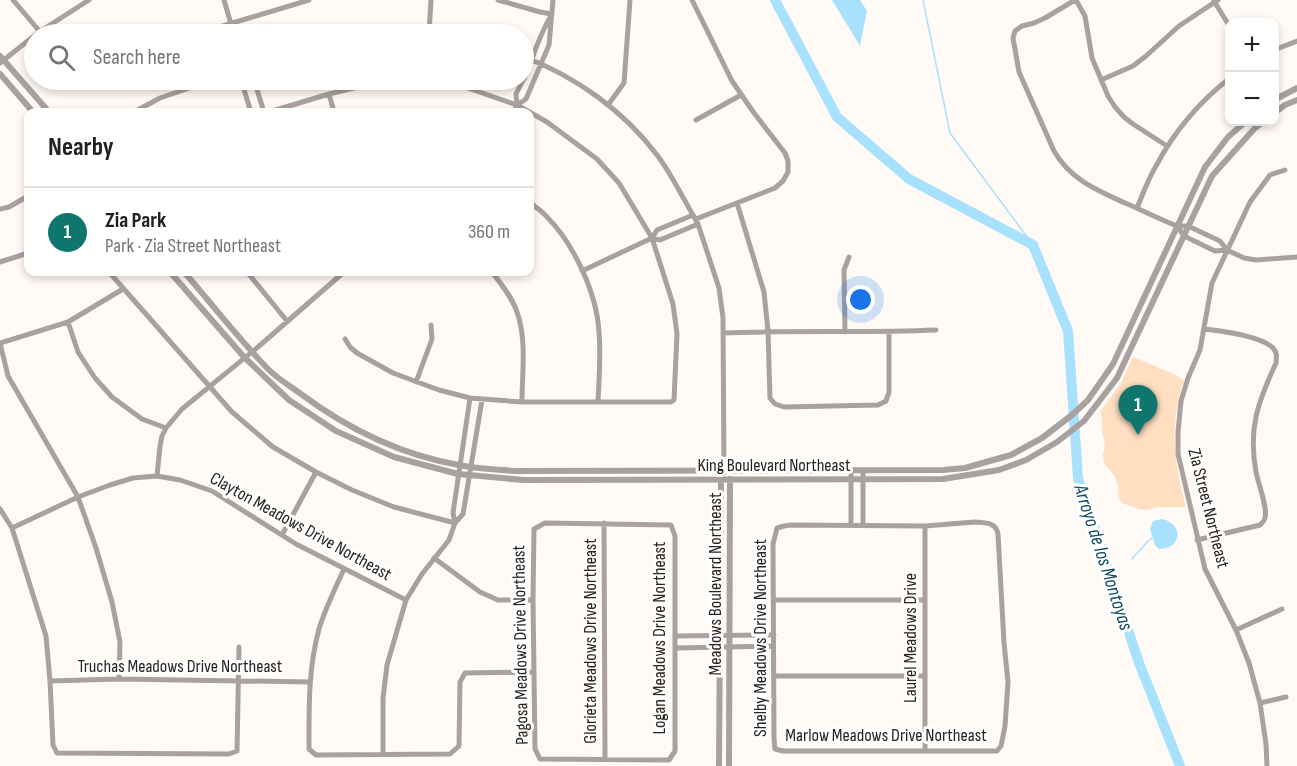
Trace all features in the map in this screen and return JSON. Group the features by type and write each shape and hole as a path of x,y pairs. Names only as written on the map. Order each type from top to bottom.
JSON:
{"street":[{"path":"13,0 31,24"},
{"path":"53,24 90,0"},
{"path":"224,0 231,24 309,0"},
{"path":"430,24 431,0"},
{"path":"498,0 552,14"},
{"path":"534,80 549,45 553,0"},
{"path":"608,105 624,82 630,0"},
{"path":"582,271 652,238 657,230 696,219 775,188 788,172 785,153 732,81 692,0"},
{"path":"1167,146 1124,117 1108,96 1092,58 1085,16 1076,0 1045,18 1022,26 1015,31 1013,38 1019,72 1059,160 1068,171 1088,186 1177,226 1188,226 1220,241 1227,250 1244,258 1256,260 1297,257"},
{"path":"1101,80 1133,66 1179,26 1215,1 1225,18"},
{"path":"534,55 545,25 552,14"},
{"path":"1279,48 1297,41"},
{"path":"24,44 1,60 24,85"},
{"name":"Meadows Boulevard Northeast","path":"534,61 576,82 608,105 636,130 658,156 696,219 719,288 723,318 724,470 721,480 719,766"},
{"path":"0,74 30,108"},
{"path":"1137,208 1167,146 1188,117 1225,82"},
{"path":"1279,98 1297,88"},
{"path":"29,90 45,108"},
{"path":"141,108 160,98 184,90"},
{"path":"244,90 250,108"},
{"path":"258,90 265,108"},
{"path":"281,108 346,90"},
{"path":"474,90 522,108"},
{"path":"516,108 518,90"},
{"path":"517,105 526,99 530,90"},
{"path":"329,94 333,108"},
{"path":"696,120 741,95"},
{"path":"1279,110 1297,100"},
{"path":"345,339 357,353 393,373 470,398 522,402 671,402 674,399 677,334 673,304 652,238 619,183 597,159 534,115"},
{"name":"King Boulevard Northeast","path":"187,276 270,370 322,410 377,440 407,451 460,465 514,471 943,470 965,468 1011,455 1042,438 1091,397 1113,364 1205,167 1228,137 1240,126"},
{"name":"King Boulevard Northeast","path":"173,276 244,357 289,400 336,431 394,457 458,474 523,480 943,479 999,470 1026,460 1084,421 1117,378 1212,176 1258,126"},
{"name":"Zia Street Northeast","path":"1267,766 1260,703 1249,663 1236,630 1205,569 1178,454 1178,432 1181,401 1200,350 1212,283 1250,202 1270,175 1285,170"},
{"path":"0,209 9,207 24,198"},
{"path":"737,203 764,292 770,398 775,404 784,406 879,405 886,401 889,392 889,332"},
{"path":"534,205 548,217 574,253 594,304 599,332 598,402"},
{"path":"652,238 660,240 696,219"},
{"path":"1177,226 1184,236 1215,251 1227,250"},
{"path":"0,262 24,255"},
{"path":"845,332 844,270 849,257"},
{"path":"112,276 232,412 273,447 352,490 394,507 455,523"},
{"path":"250,276 287,321"},
{"path":"157,477 160,446 166,428 182,409 339,276"},
{"path":"495,276 517,310 521,328 522,402"},
{"path":"119,679 120,642 112,602 78,497 8,376 0,343 68,322 123,289"},
{"path":"68,322 78,352 106,391 142,419 166,428"},
{"path":"416,382 432,339 431,326"},
{"path":"1197,540 1260,525 1264,520 1265,510 1253,451 1253,428 1258,406 1276,363 1276,353 1267,344 1247,335 1204,328"},
{"path":"723,333 936,330"},
{"path":"455,523 453,513 470,398"},
{"path":"383,753 383,698 387,665 406,600 422,574 449,540 455,523 463,514 482,400"},
{"name":"Meadows Boulevard Northeast","path":"724,470 731,480 729,766"},
{"path":"851,470 851,525 925,525"},
{"path":"863,470 863,525"},
{"path":"282,536 316,472"},
{"name":"Clayton Meadows Drive Northeast","path":"12,528 78,497 133,478 157,477 180,480 212,491 282,536 406,600"},
{"path":"0,509 12,528 46,636 53,745 57,753 228,754 237,751 239,647"},
{"name":"Marlow Meadows Drive Northeast","path":"775,749 783,752 997,751 1001,746 1005,726 1008,682 998,529 988,523 975,522 925,525"},
{"name":"Pagosa Meadows Drive Northeast","path":"604,523 545,523 534,529 533,600 535,749 540,759 605,759"},
{"name":"Logan Meadows Drive Northeast","path":"604,523 671,525 675,536 676,636 675,751 669,760 605,759"},
{"name":"Glorieta Meadows Drive Northeast","path":"604,523 605,759"},
{"name":"Shelby Meadows Drive Northeast","path":"775,749 774,544 777,528 784,525 851,525"},
{"name":"Laurel Meadows Drive","path":"925,525 925,751"},
{"path":"434,558 480,592 498,600 533,600"},
{"path":"344,569 319,630 310,682 309,749 316,754 450,754 459,746 460,682 465,673 534,672"},
{"path":"774,600 925,600"},
{"path":"1236,630 1282,609"},
{"path":"676,636 774,635"},
{"path":"675,648 774,646"},
{"path":"774,676 925,676"},
{"name":"Truchas Meadows Drive Northeast","path":"50,681 119,679 310,682"},
{"path":"1260,703 1286,697"}],"shaded area":[{"path":"1133,357 1184,380 1176,412 1175,443 1186,507 1158,507 1147,510 1122,503 1114,475 1104,463 1105,443 1100,412 1121,383"}],"water":[{"path":"832,0 860,0 867,11 860,46"},
{"path":"1162,519 1174,526 1177,536 1172,545 1159,549 1155,545 1150,529 1153,521"}],"waterway":[{"name":"Arroyo de los Montoyas","path":"775,0 837,117 909,179 1033,245 1068,331 1078,478 1139,663 1180,766"},
{"path":"923,0 950,133 1033,245"},
{"path":"1132,559 1152,538"}],"place":[{"name":"Zia Park","path":"1138,435"}]}
